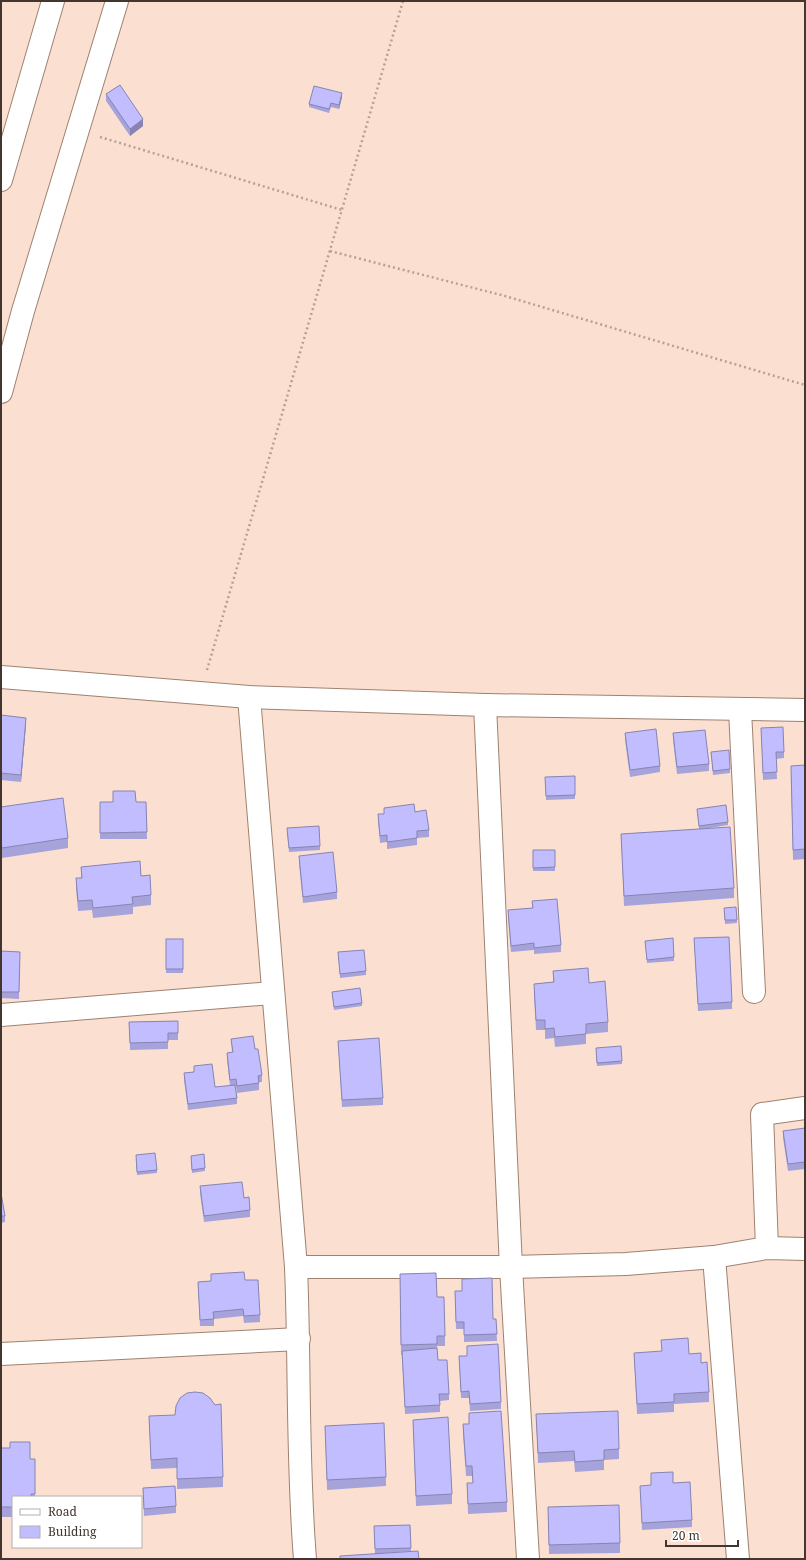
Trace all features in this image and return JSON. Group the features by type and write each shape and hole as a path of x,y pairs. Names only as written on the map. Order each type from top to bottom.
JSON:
{"main road":[{"path":"1,180 53,1"},
{"path":"1,392 23,311 117,1"},
{"path":"1,677 248,697 485,705 805,710"},
{"path":"248,697 296,1268 299,1339 300,1502 305,1559"},
{"path":"485,705 511,1267 528,1559"},
{"path":"740,710 754,992"},
{"path":"1,1015 272,993"},
{"path":"767,1248 762,1114 805,1108"},
{"path":"296,1268 511,1267 626,1264 714,1257 767,1248 805,1249"},
{"path":"714,1257 738,1559"},
{"path":"1,1354 299,1339"}],"path":[{"path":"201,693 403,1"},
{"path":"78,131 342,210"},
{"path":"330,251 505,296 805,385"}],"building":[{"path":"120,85 143,119 130,129 106,94"},
{"path":"314,86 342,93 339,105 331,103 329,109 309,104"},
{"path":"1,715 26,718 21,775 1,773"},
{"path":"783,727 784,752 776,752 777,772 763,773 761,728"},
{"path":"656,729 660,766 630,770 625,733"},
{"path":"705,730 709,764 677,767 673,733"},
{"path":"729,750 730,769 713,771 711,752"},
{"path":"805,765 805,849 793,850 791,766"},
{"path":"575,776 575,795 546,796 545,777"},
{"path":"113,791 135,791 136,802 146,802 147,832 100,833 100,802 113,802"},
{"path":"63,798 68,838 2,848 1,807"},
{"path":"414,804 415,812 426,810 429,830 417,831 417,838 387,842 387,835 380,836 378,814 384,814 384,808"},
{"path":"726,805 728,822 699,826 697,809"},
{"path":"319,826 320,846 289,848 287,828"},
{"path":"730,827 734,888 624,896 621,834"},
{"path":"533,850 555,850 555,867 533,868"},
{"path":"333,852 337,892 303,897 299,856"},
{"path":"140,861 141,876 150,875 151,895 132,897 133,904 93,908 92,900 78,901 76,878 82,878 81,867"},
{"path":"557,899 561,945 534,948 534,943 511,946 508,910 533,908 532,901"},
{"path":"736,907 737,920 725,920 724,908"},
{"path":"729,937 732,1002 698,1004 694,938"},
{"path":"673,938 674,957 647,960 645,941"},
{"path":"166,939 183,939 183,969 166,969"},
{"path":"364,950 366,971 340,974 338,952"},
{"path":"1,951 20,952 19,992 1,992"},
{"path":"588,968 589,983 605,981 608,1022 586,1024 586,1034 555,1037 554,1028 545,1029 545,1020 536,1020 534,984 554,982 553,971"},
{"path":"360,988 362,1003 334,1007 332,992"},
{"path":"178,1021 178,1033 168,1033 168,1042 130,1043 129,1022"},
{"path":"253,1036 255,1049 258,1049 262,1075 258,1076 259,1083 237,1086 236,1079 230,1080 227,1053 233,1052 231,1039"},
{"path":"379,1038 383,1098 342,1100 338,1041"},
{"path":"621,1046 622,1061 597,1063 596,1048"},
{"path":"212,1064 215,1087 235,1085 237,1098 188,1104 184,1073 194,1072 194,1066"},
{"path":"805,1128 805,1162 788,1164 783,1131"},
{"path":"155,1153 157,1170 137,1172 136,1155"},
{"path":"204,1154 205,1168 192,1170 191,1156"},
{"path":"242,1182 244,1198 249,1197 250,1210 204,1216 200,1186"},
{"path":"1,1193 5,1216 1,1216"},
{"path":"244,1272 245,1280 258,1280 260,1315 244,1316 243,1309 213,1312 214,1319 200,1320 198,1282 211,1281 211,1274"},
{"path":"436,1273 437,1297 444,1297 445,1336 437,1336 437,1344 401,1345 400,1274"},
{"path":"492,1278 493,1319 496,1319 497,1334 464,1335 464,1322 456,1322 455,1291 462,1291 462,1279"},
{"path":"688,1338 689,1354 701,1353 701,1363 707,1362 709,1392 674,1394 674,1402 637,1404 634,1353 662,1351 661,1340"},
{"path":"498,1344 501,1402 470,1404 469,1391 461,1392 459,1356 467,1356 467,1346"},
{"path":"437,1348 438,1360 447,1360 449,1394 439,1394 440,1405 405,1407 402,1351"},
{"path":"187,1393 203,1393 210,1398 215,1405 221,1404 223,1477 177,1479 177,1458 151,1460 149,1416 175,1415 176,1406 180,1398"},
{"path":"501,1411 507,1502 468,1504 467,1483 473,1483 472,1466 466,1466 463,1424 469,1424 469,1413"},
{"path":"618,1411 619,1449 604,1450 604,1460 575,1462 574,1451 538,1453 536,1414"},
{"path":"448,1417 452,1494 416,1496 413,1420"},
{"path":"384,1423 386,1477 327,1480 325,1426"},
{"path":"10,1442 30,1442 30,1459 35,1459 35,1494 31,1494 31,1496 12,1496 12,1507 1,1507 1,1448 10,1448"},
{"path":"673,1472 673,1483 690,1482 692,1520 642,1523 640,1486 651,1485 651,1473"},
{"path":"175,1486 176,1506 144,1509 143,1488"},
{"path":"619,1505 620,1543 549,1545 548,1507"},
{"path":"410,1525 411,1548 375,1549 374,1526"},
{"path":"418,1551 419,1559 340,1559 340,1556"}]}
